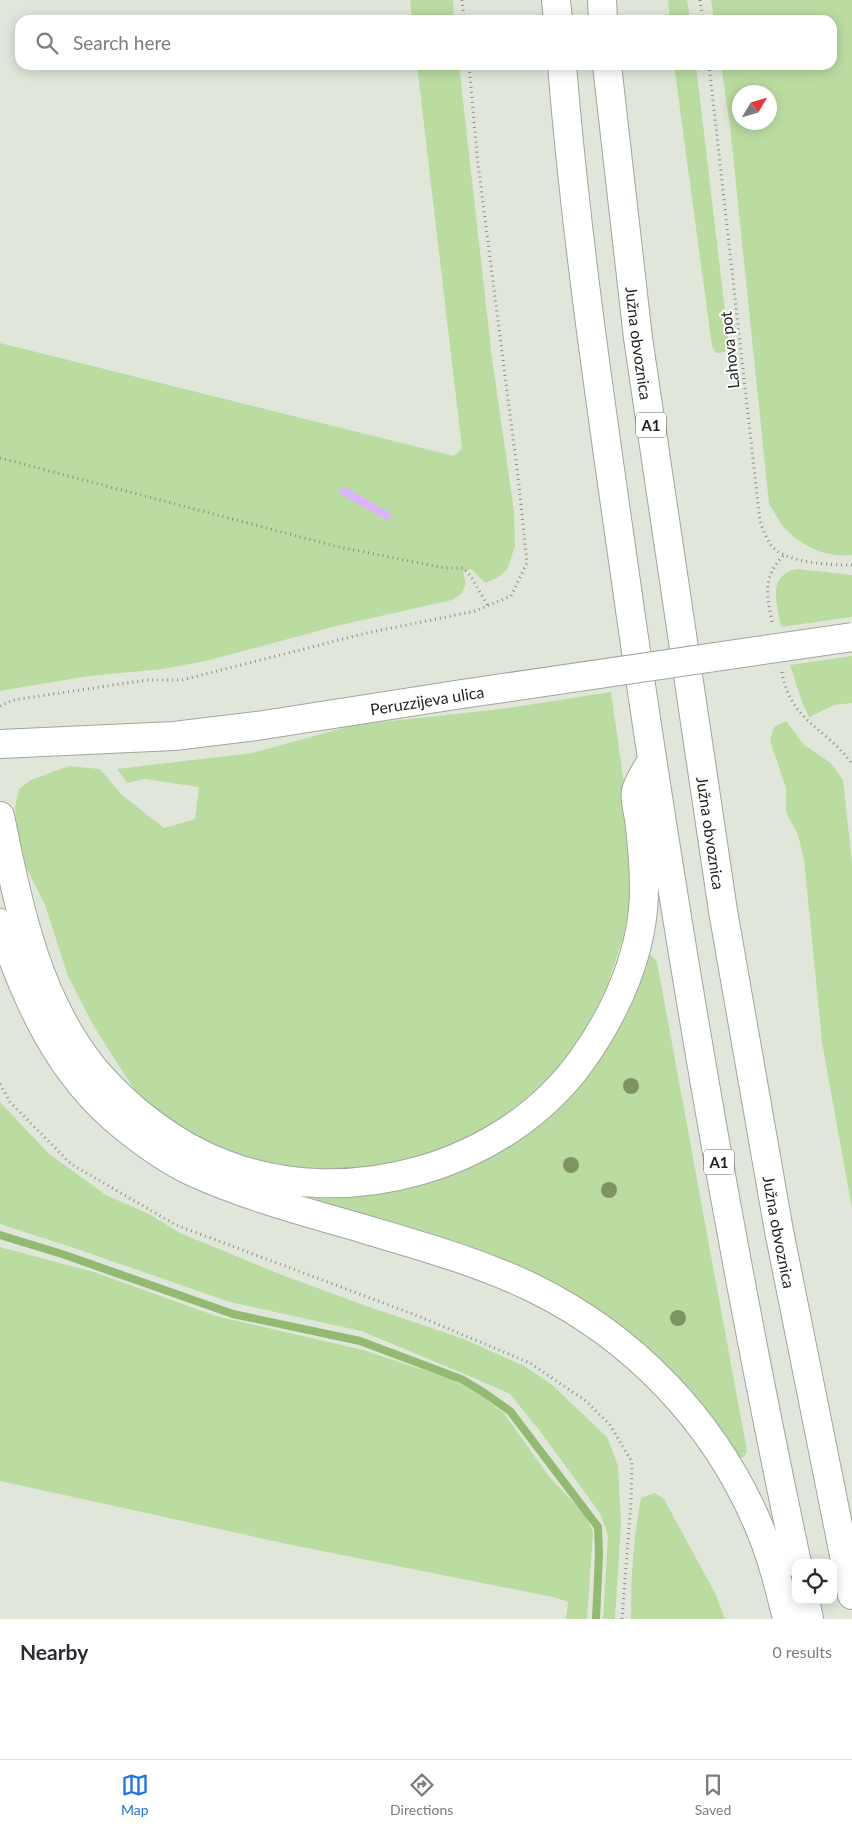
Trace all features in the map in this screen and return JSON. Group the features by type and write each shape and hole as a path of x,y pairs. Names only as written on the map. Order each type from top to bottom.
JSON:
{"main road":[{"path":"556,0 558,15"},
{"path":"602,0 603,15"},
{"name":"A1","path":"563,70 592,343 652,760 716,1148 796,1559"},
{"name":"Južna obvoznica","path":"608,70 638,338 703,784 744,1038 775,1212 852,1596"},
{"name":"Peruzzijeva ulica","path":"0,744 174,736 257,726 852,637"},
{"path":"0,816 25,924 34,953 57,1011 93,1067 115,1092 152,1123 174,1138 223,1164 250,1172 302,1182 360,1183 412,1173 463,1155 487,1144 507,1131 544,1101 564,1083 580,1062 606,1022 630,968 638,942 644,892 643,858 636,790 652,760"},
{"path":"0,922 15,966 35,1013 57,1053 100,1105 123,1126 156,1150 191,1171 265,1200 415,1244 489,1269 564,1304 632,1352 684,1404 708,1435 726,1463 757,1521 779,1586 787,1619"},
{"path":"829,1484 852,1534"},
{"path":"806,1604 809,1619"}],"path":[{"path":"462,0 464,15"},
{"path":"700,0 702,15"},
{"path":"0,706 13,700 137,682 182,680 367,633 475,611 511,596 527,563 519,485 477,156 469,70"},
{"name":"Lahova pot","path":"709,70 720,153 760,522 771,545 784,555 814,563 852,565"},
{"path":"0,458 339,546 445,568 462,568 470,575 488,606"},
{"path":"0,1084 10,1102 71,1164 176,1226 418,1316 530,1363 586,1401 610,1425 632,1462 631,1502 622,1619"}],"green space":[{"path":"410,0 453,0 454,15 412,15"},
{"path":"668,0 687,0 689,15 670,15"},
{"path":"711,0 852,0 852,555 835,555 818,551 803,543 784,527 769,504 730,126 722,70 837,70 837,15 713,15"},
{"path":"418,70 460,70 492,358 514,511 515,546 507,570 497,578 485,583 471,569 463,571 466,584 461,594 452,600 336,626 210,660 163,669 89,676 0,691 0,343 454,456 462,448"},
{"path":"675,70 697,70 729,345 725,352 716,353 712,346"},
{"path":"798,569 852,575 852,617 781,627 776,600 778,584 781,577 788,572"},
{"path":"852,656 852,703 834,705 809,717 790,665"},
{"path":"611,692 630,826 630,908 624,935 606,989 582,1039 530,1100 458,1146 371,1170 292,1171 218,1149 162,1118 141,1100 93,1025 68,976 45,905 24,863 15,808 19,789 31,780 69,766 100,769 122,795 164,828 195,819 199,787 144,779 127,783 117,769 252,753 354,725 501,709"},
{"path":"786,721 804,745 831,763 843,780 852,862 852,1209 822,1042 804,859 798,835 786,812 786,788 770,741 774,727"},
{"path":"651,955 657,962 747,1451 744,1457 738,1458 651,1355 315,1201 316,1195 494,1150 646,956"},
{"path":"0,1102 48,1153 106,1195 151,1215 180,1233 277,1273 464,1339 524,1366 551,1384 607,1437 618,1466 621,1523 615,1619 603,1619 608,1536 600,1513 510,1394 361,1331 230,1302 0,1224"},
{"path":"0,1247 94,1272 216,1316 363,1350 451,1379 482,1396 504,1413 548,1475 585,1515 593,1532 587,1619 566,1619 568,1602 553,1597 292,1545 0,1481"},
{"path":"655,1493 664,1499 716,1595 725,1619 631,1619 633,1558 641,1498"}],"building":[{"path":"343,486 392,514 388,521 339,493"}],"waterway":[{"path":"0,1235 62,1254 233,1314 360,1341 461,1379 483,1392 510,1411 598,1527 599,1554 596,1619"}]}
